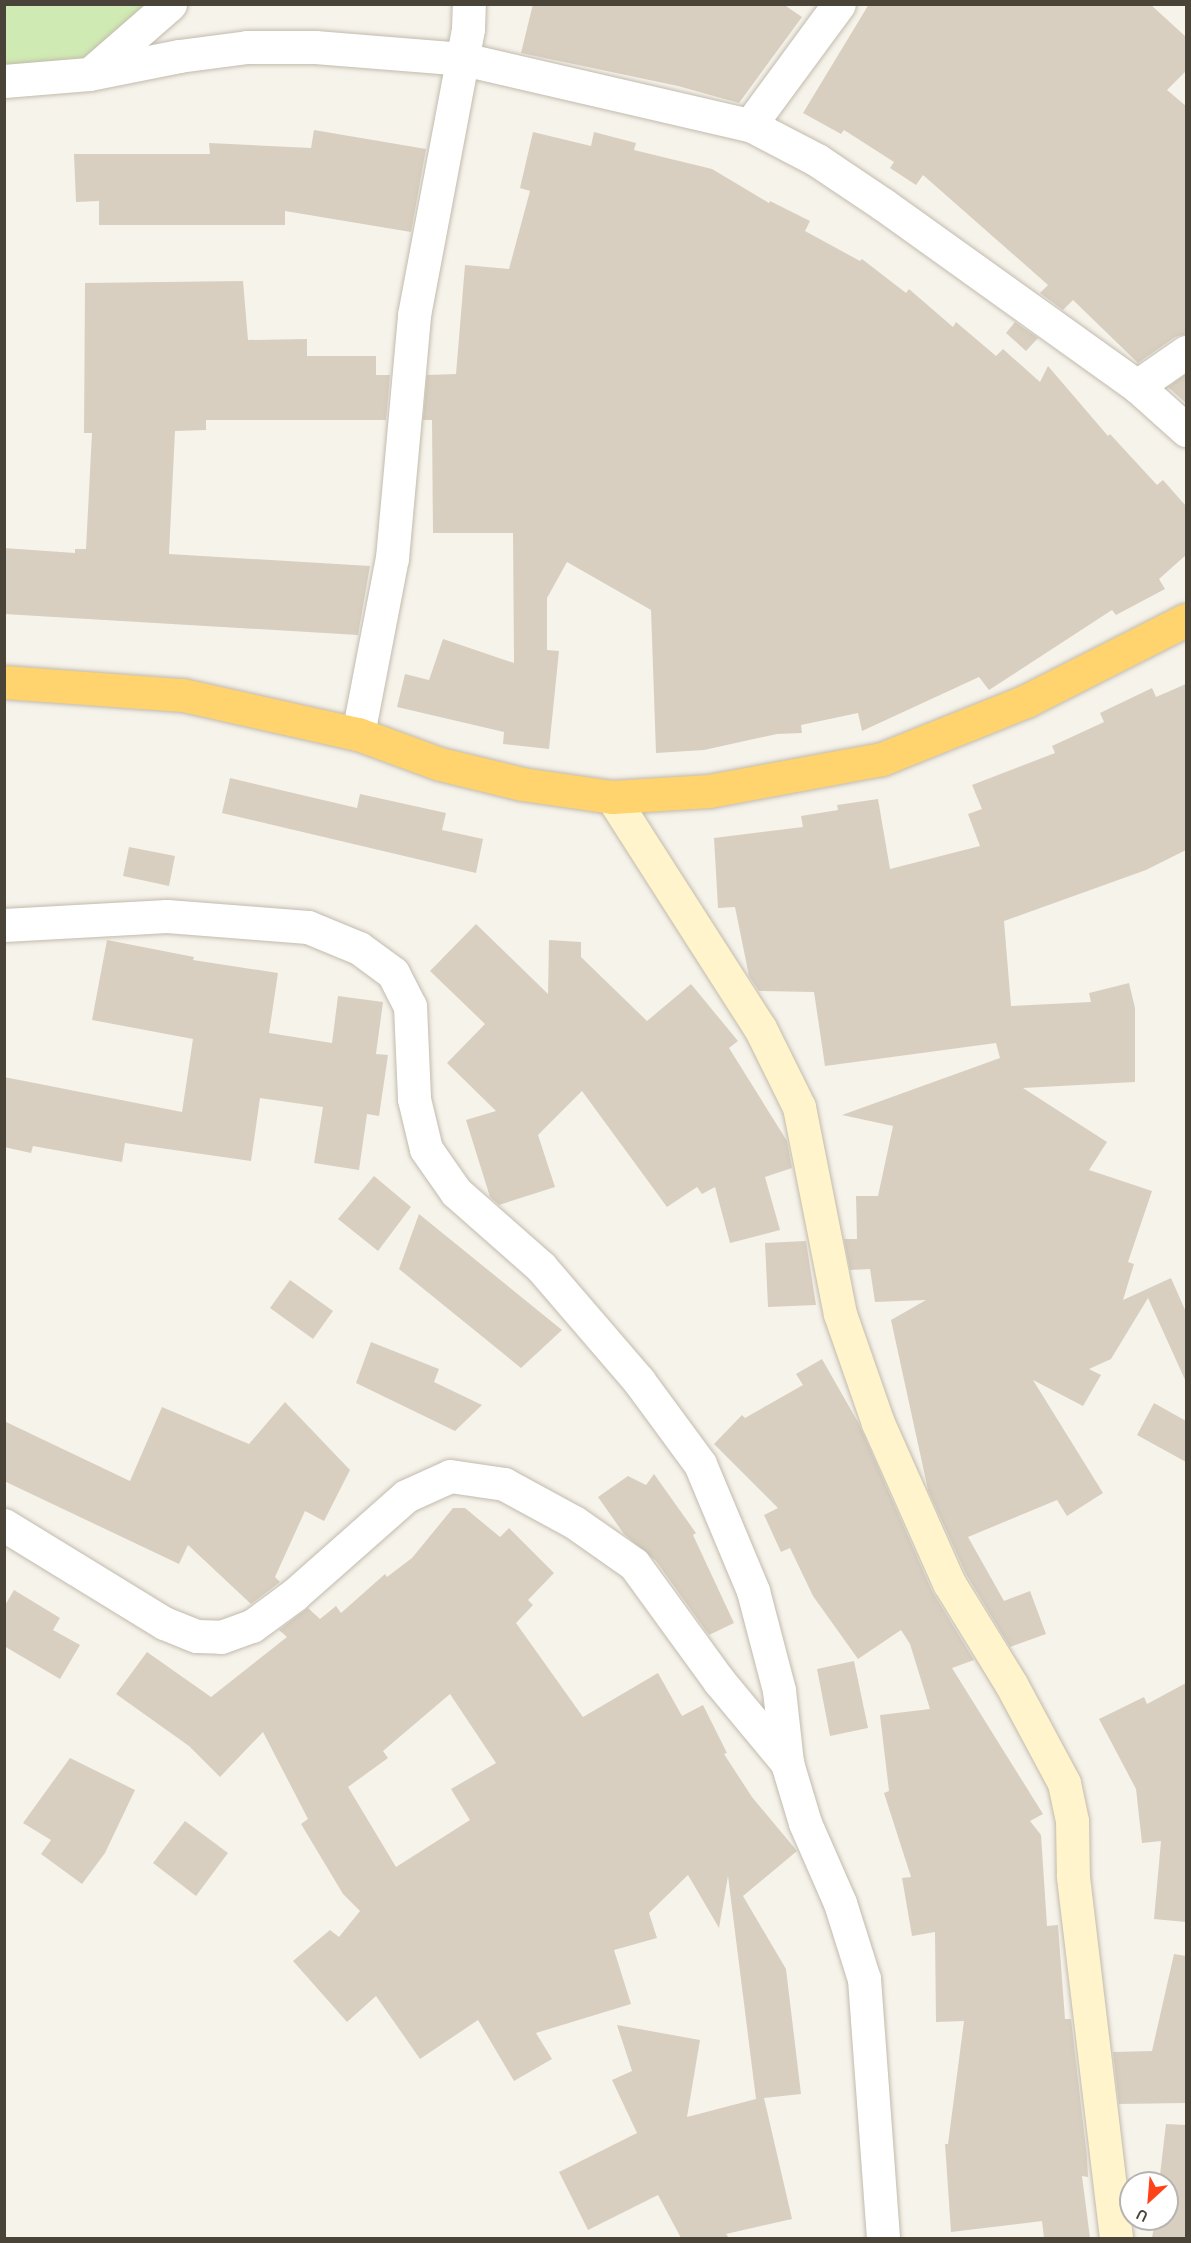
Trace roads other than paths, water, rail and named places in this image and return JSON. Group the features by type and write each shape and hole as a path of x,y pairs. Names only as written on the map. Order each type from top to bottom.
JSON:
{"highway":[{"path":"4,682 183,695 358,735 440,764 522,784 612,797 709,791 882,759 1026,701 1186,620"}],"street":[{"path":"89,74 171,4"},
{"path":"358,735 392,558 414,315 463,59 469,4"},
{"path":"750,125 839,4"},
{"path":"4,81 89,74 178,56 247,47 315,47 463,59 750,125 817,160 884,205 1137,386 1186,430"},
{"path":"1137,386 1186,352"},
{"path":"612,797 760,1028 799,1107 840,1314 878,1423 949,1583 1011,1684 1064,1783 1072,1821 1073,1877 1116,2238"},
{"path":"4,925 167,916 308,927 359,948 393,973 410,1006 414,1099 426,1149 456,1192 541,1266 639,1381 700,1464 753,1591 779,1690 787,1763 805,1823 840,1903 864,1979 883,2238"},
{"path":"4,1525 164,1623 197,1636 221,1637 252,1626 294,1595 406,1496 450,1476 504,1484 574,1522 634,1564 719,1681 787,1763"}]}
